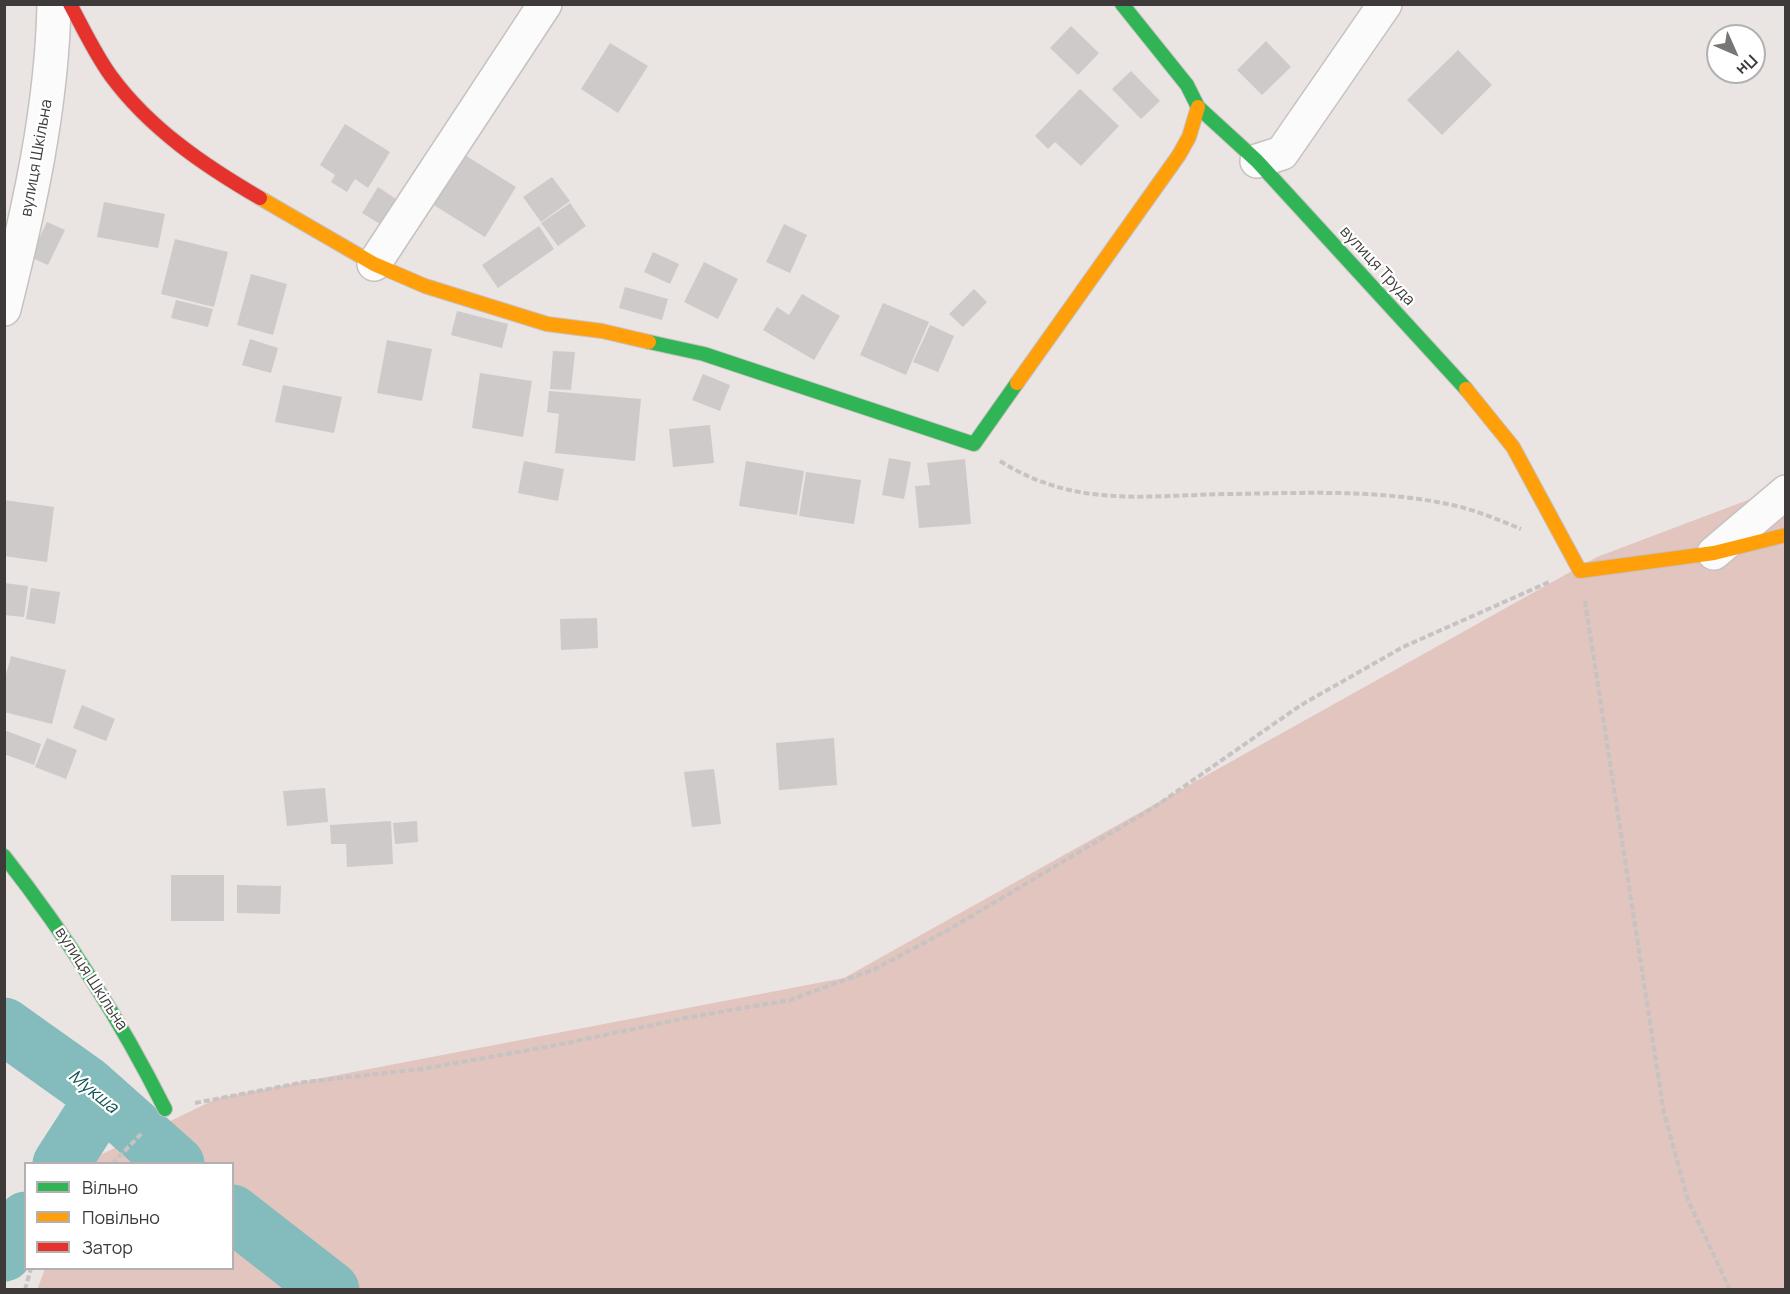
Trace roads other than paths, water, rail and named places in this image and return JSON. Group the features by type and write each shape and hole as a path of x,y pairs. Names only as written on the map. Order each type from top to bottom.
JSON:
{"street":[{"name":"вулиця Шкільна","path":"4,309 29,210 51,82 54,4"},
{"path":"70,4 111,76 151,122 183,149 236,183 374,264 425,286 547,324 602,331 704,354 974,444 1179,155 1189,137 1198,107"},
{"path":"374,264 500,78 545,4"},
{"name":"вулиця Труда","path":"1122,4 1187,85 1198,107 1257,161 1455,376 1513,447 1580,571 1714,553"},
{"path":"1257,161 1282,153 1385,4"},
{"path":"1714,553 1785,492"},
{"path":"1714,553 1785,535"},
{"name":"вулиця Шкільна","path":"4,856 37,896 116,1014 165,1109"}],"waterway":[{"name":"Мукша","path":"4,1026 87,1085 174,1162"},
{"path":"62,1162 103,1099"},
{"name":"Мукша","path":"234,1215 331,1290"},
{"path":"4,1253 24,1223"}]}
